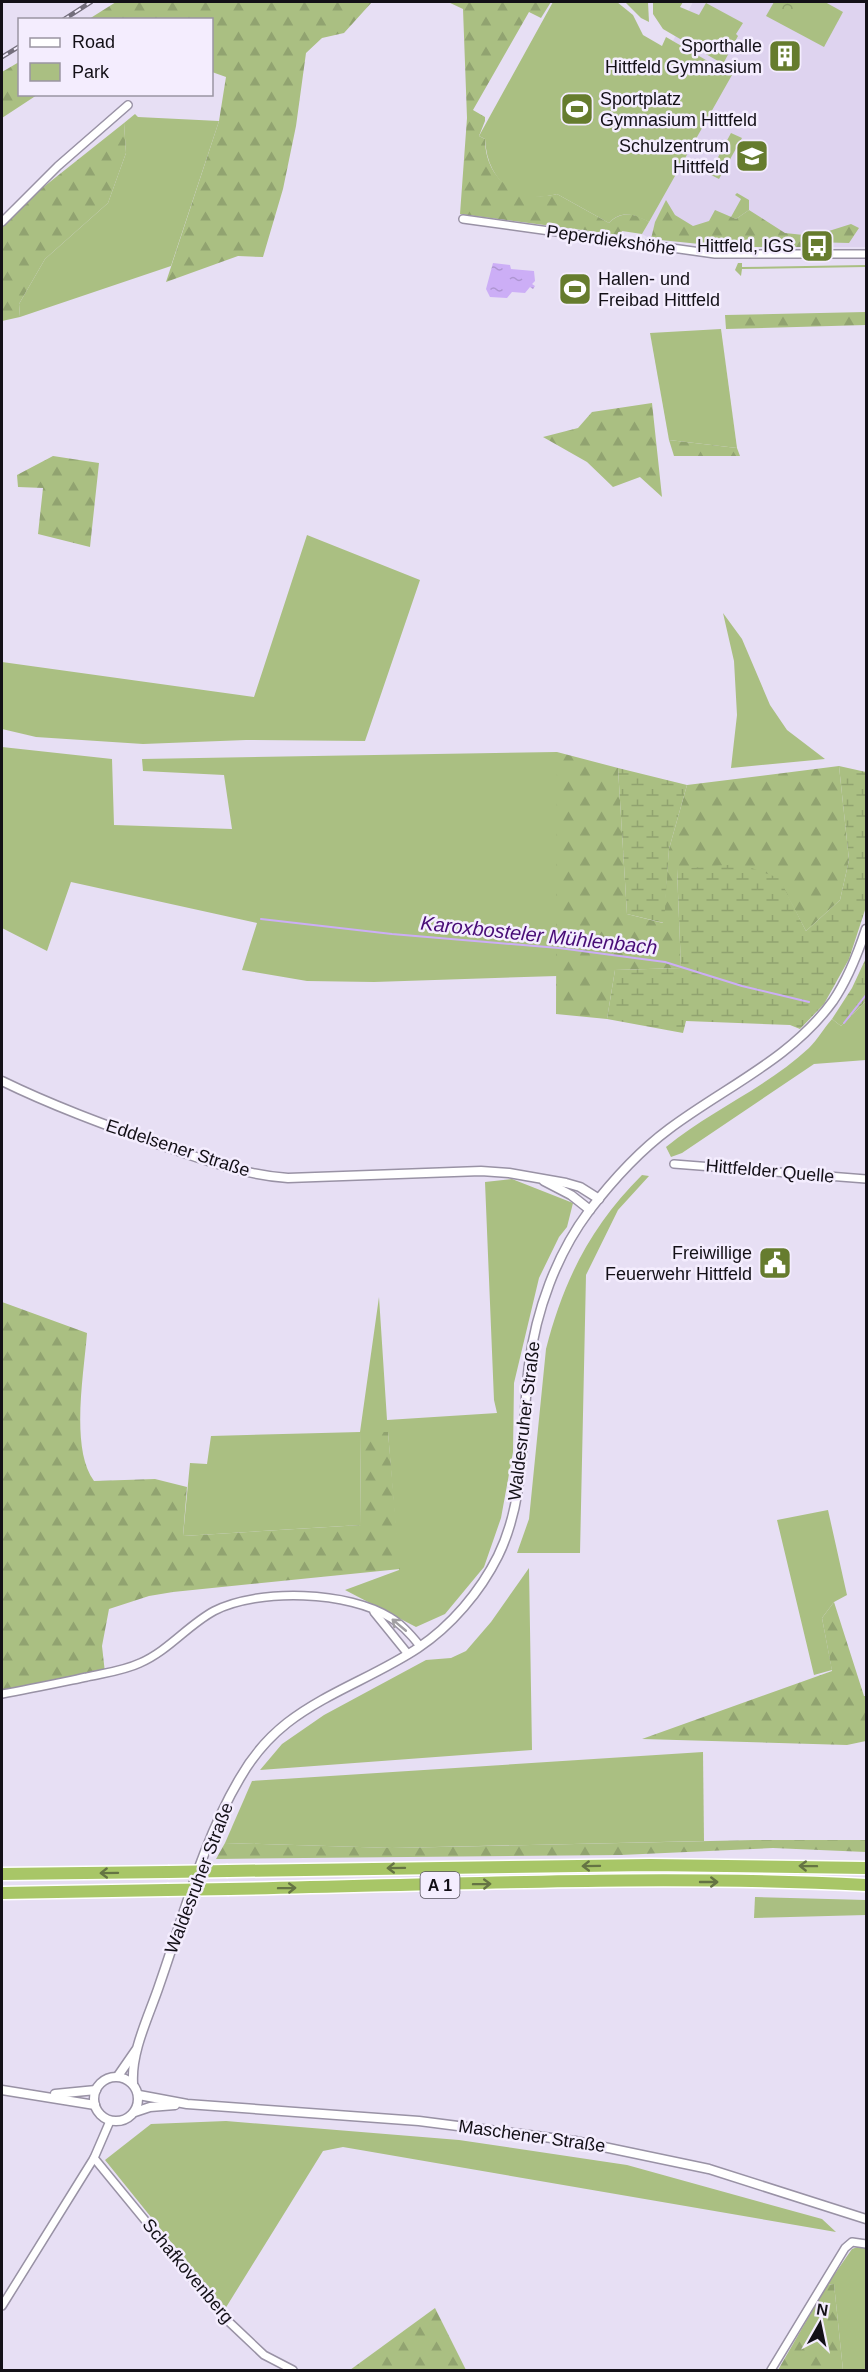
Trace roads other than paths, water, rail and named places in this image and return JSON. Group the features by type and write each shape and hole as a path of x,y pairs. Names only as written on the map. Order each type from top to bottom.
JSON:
{"highway":[{"name":"A 1","path":"2,1874 685,1865 867,1868"},
{"name":"A 1","path":"2,1893 651,1881 867,1885"}],"street":[{"path":"2,222 58,166 128,105"},
{"name":"Peperdiekshöhe","path":"463,219 715,254 867,254"},
{"name":"Waldesruher Straße","path":"133,2083 132,2072 139,2044 211,1840 228,1800 249,1764 271,1738 307,1709 420,1646 465,1605 481,1584 504,1541 518,1491 529,1366 537,1322 568,1244 590,1210 650,1143 775,1059 797,1039 833,1001 846,978 867,929"},
{"name":"Eddelsener Straße","path":"2,1081 46,1102 117,1130 199,1159 267,1177 481,1171 509,1173 575,1185 599,1199"},
{"name":"Hittfelder Quelle","path":"674,1164 867,1179"},
{"name":"Eddelsener Straße","path":"541,1180 571,1195 590,1210"},
{"path":"2,1694 139,1664 216,1610 242,1601 272,1597 338,1598 356,1602 391,1618 420,1646"},
{"path":"373,1610 408,1654"},
{"name":"Waldesruher Straße","path":"118,2076 139,2044"},
{"path":"118,2076 133,2083 139,2095 135,2112 121,2121 110,2121 100,2115 95,2105 96,2090 105,2080 118,2076"},
{"path":"2,2090 95,2105"},
{"path":"37,2095 96,2090"},
{"name":"Maschener Straße","path":"139,2095 187,2104 419,2121 575,2141 708,2169 867,2219"},
{"name":"Maschener Straße","path":"135,2112 150,2107 187,2104"},
{"path":"2,2306 94,2158 110,2121"},
{"name":"Schafkovenberg","path":"94,2158 226,2319 264,2355 293,2370"},
{"path":"771,2370 845,2248 852,2242 867,2244"}],"water":[{"path":"493,263 510,265 511,269 534,271 535,281 532,284 535,286 533,289 530,287 525,293 512,292 507,298 490,297 486,289"}],"waterway":[{"name":"Karoxbosteler Mühlenbach","path":"261,919 392,934 559,948 665,962 742,986 809,1002"},
{"name":"Karoxbosteler Mühlenbach","path":"844,1023 866,995"}],"railway":[{"path":"66,18 91,2"},
{"path":"2,57 18,47"}],"place":[{"name":"Sporthalle Hittfeld Gymnasium","path":"785,56"},
{"name":"Sportplatz Gymnasium Hittfeld","path":"577,109"},
{"name":"Schulzentrum Hittfeld","path":"752,156"},
{"name":"Hittfeld, IGS","path":"817,246"},
{"name":"Hallen- und Freibad Hittfeld","path":"575,289"},
{"name":"Freiwillige Feuerwehr Hittfeld","path":"775,1263"}]}
